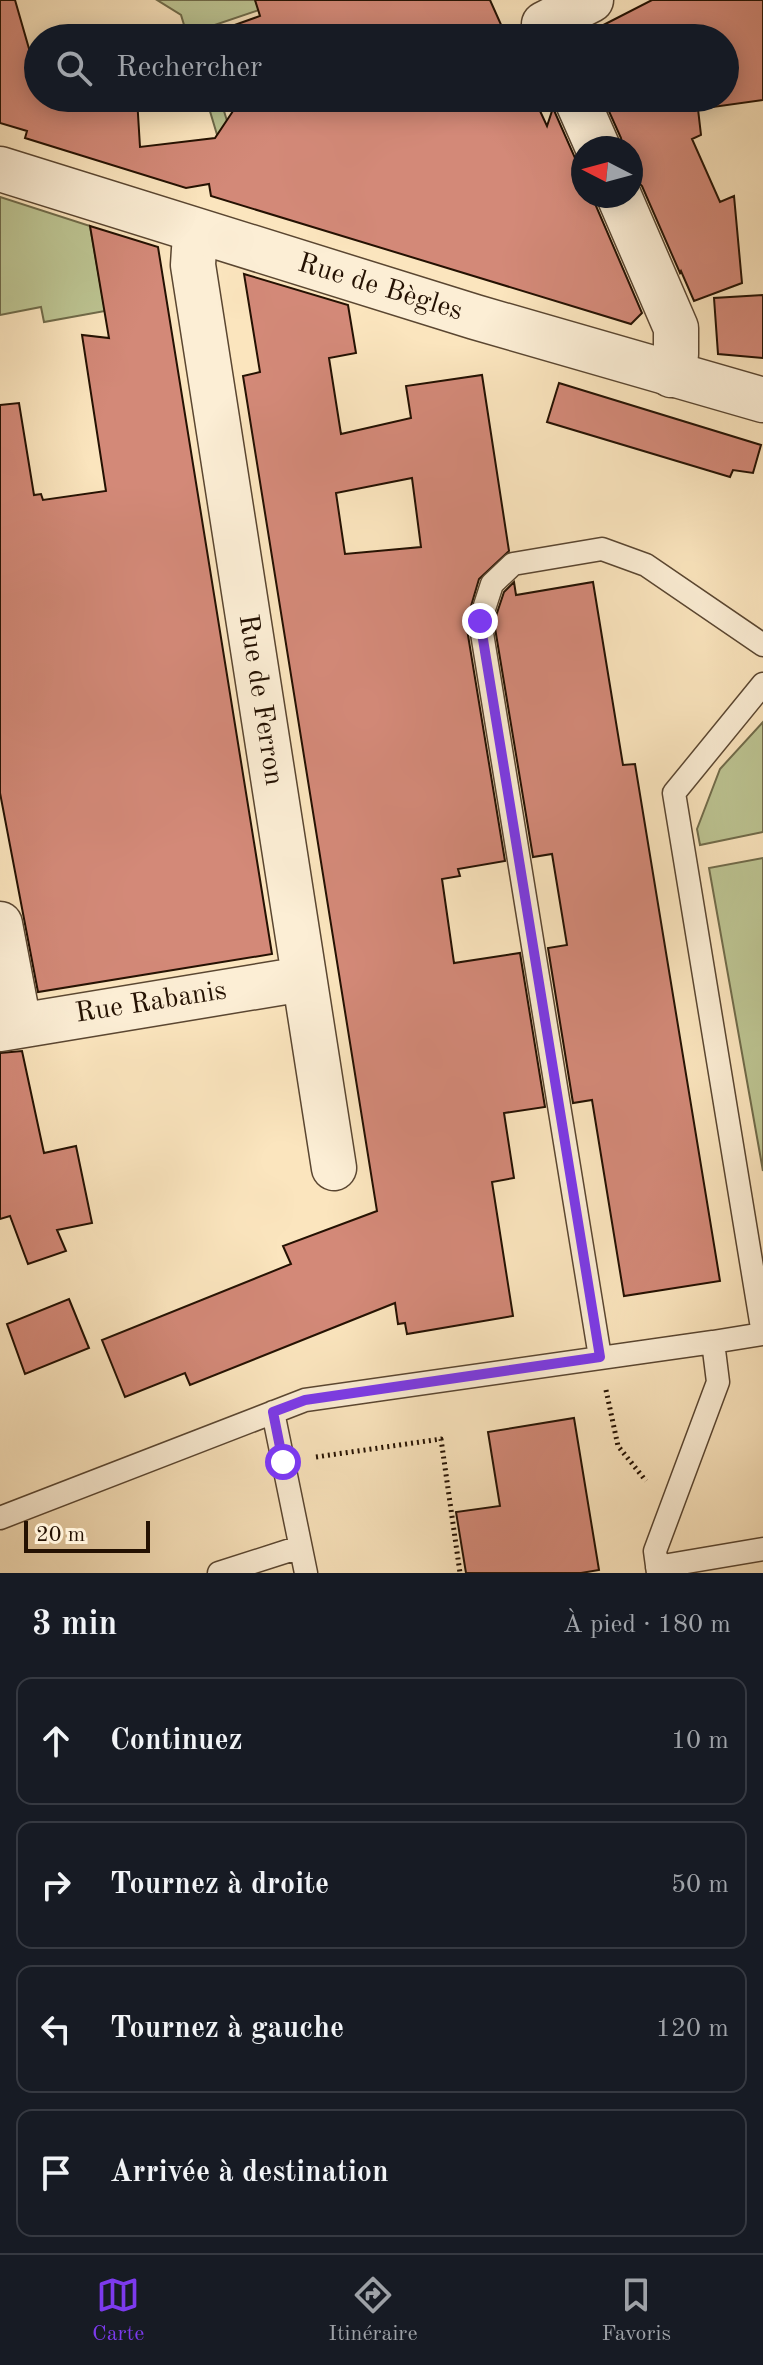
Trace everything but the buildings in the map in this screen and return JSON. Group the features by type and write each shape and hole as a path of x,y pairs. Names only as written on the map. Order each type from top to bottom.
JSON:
{"street":[{"path":"542,21 591,0"},
{"path":"582,112 593,136"},
{"name":"Rue de Bègles","path":"0,169 671,375 763,400"},
{"path":"624,208 676,328 676,354 671,375"},
{"name":"Rue de Ferron","path":"199,232 193,265 334,1168"},
{"path":"0,924 10,1027"},
{"name":"Rue Rabanis","path":"10,1027 303,979"}],"lane":[{"path":"600,1357 480,621 492,584 513,564 602,549 646,565 763,645"},
{"path":"0,1518 305,1400 762,1334 674,793 763,684"},
{"path":"713,1342 718,1382 655,1551 658,1570 763,1549"},
{"path":"273,1412 306,1573"},
{"path":"219,1573 300,1547"}],"path":[{"path":"600,1357 618,1446 669,1509"},
{"path":"283,1462 441,1439 460,1573"}],"green space":[{"path":"157,0 255,0 259,10 218,24 184,24 181,15"},
{"path":"210,112 224,112 254,209 218,138"},
{"path":"0,197 90,226 105,311 44,322 41,307 0,315"},
{"path":"763,722 763,832 700,845 697,829 720,769"},
{"path":"763,858 763,1171 709,868"}],"route":[{"path":"283,1462 273,1412 305,1400 600,1357 480,621"}]}
